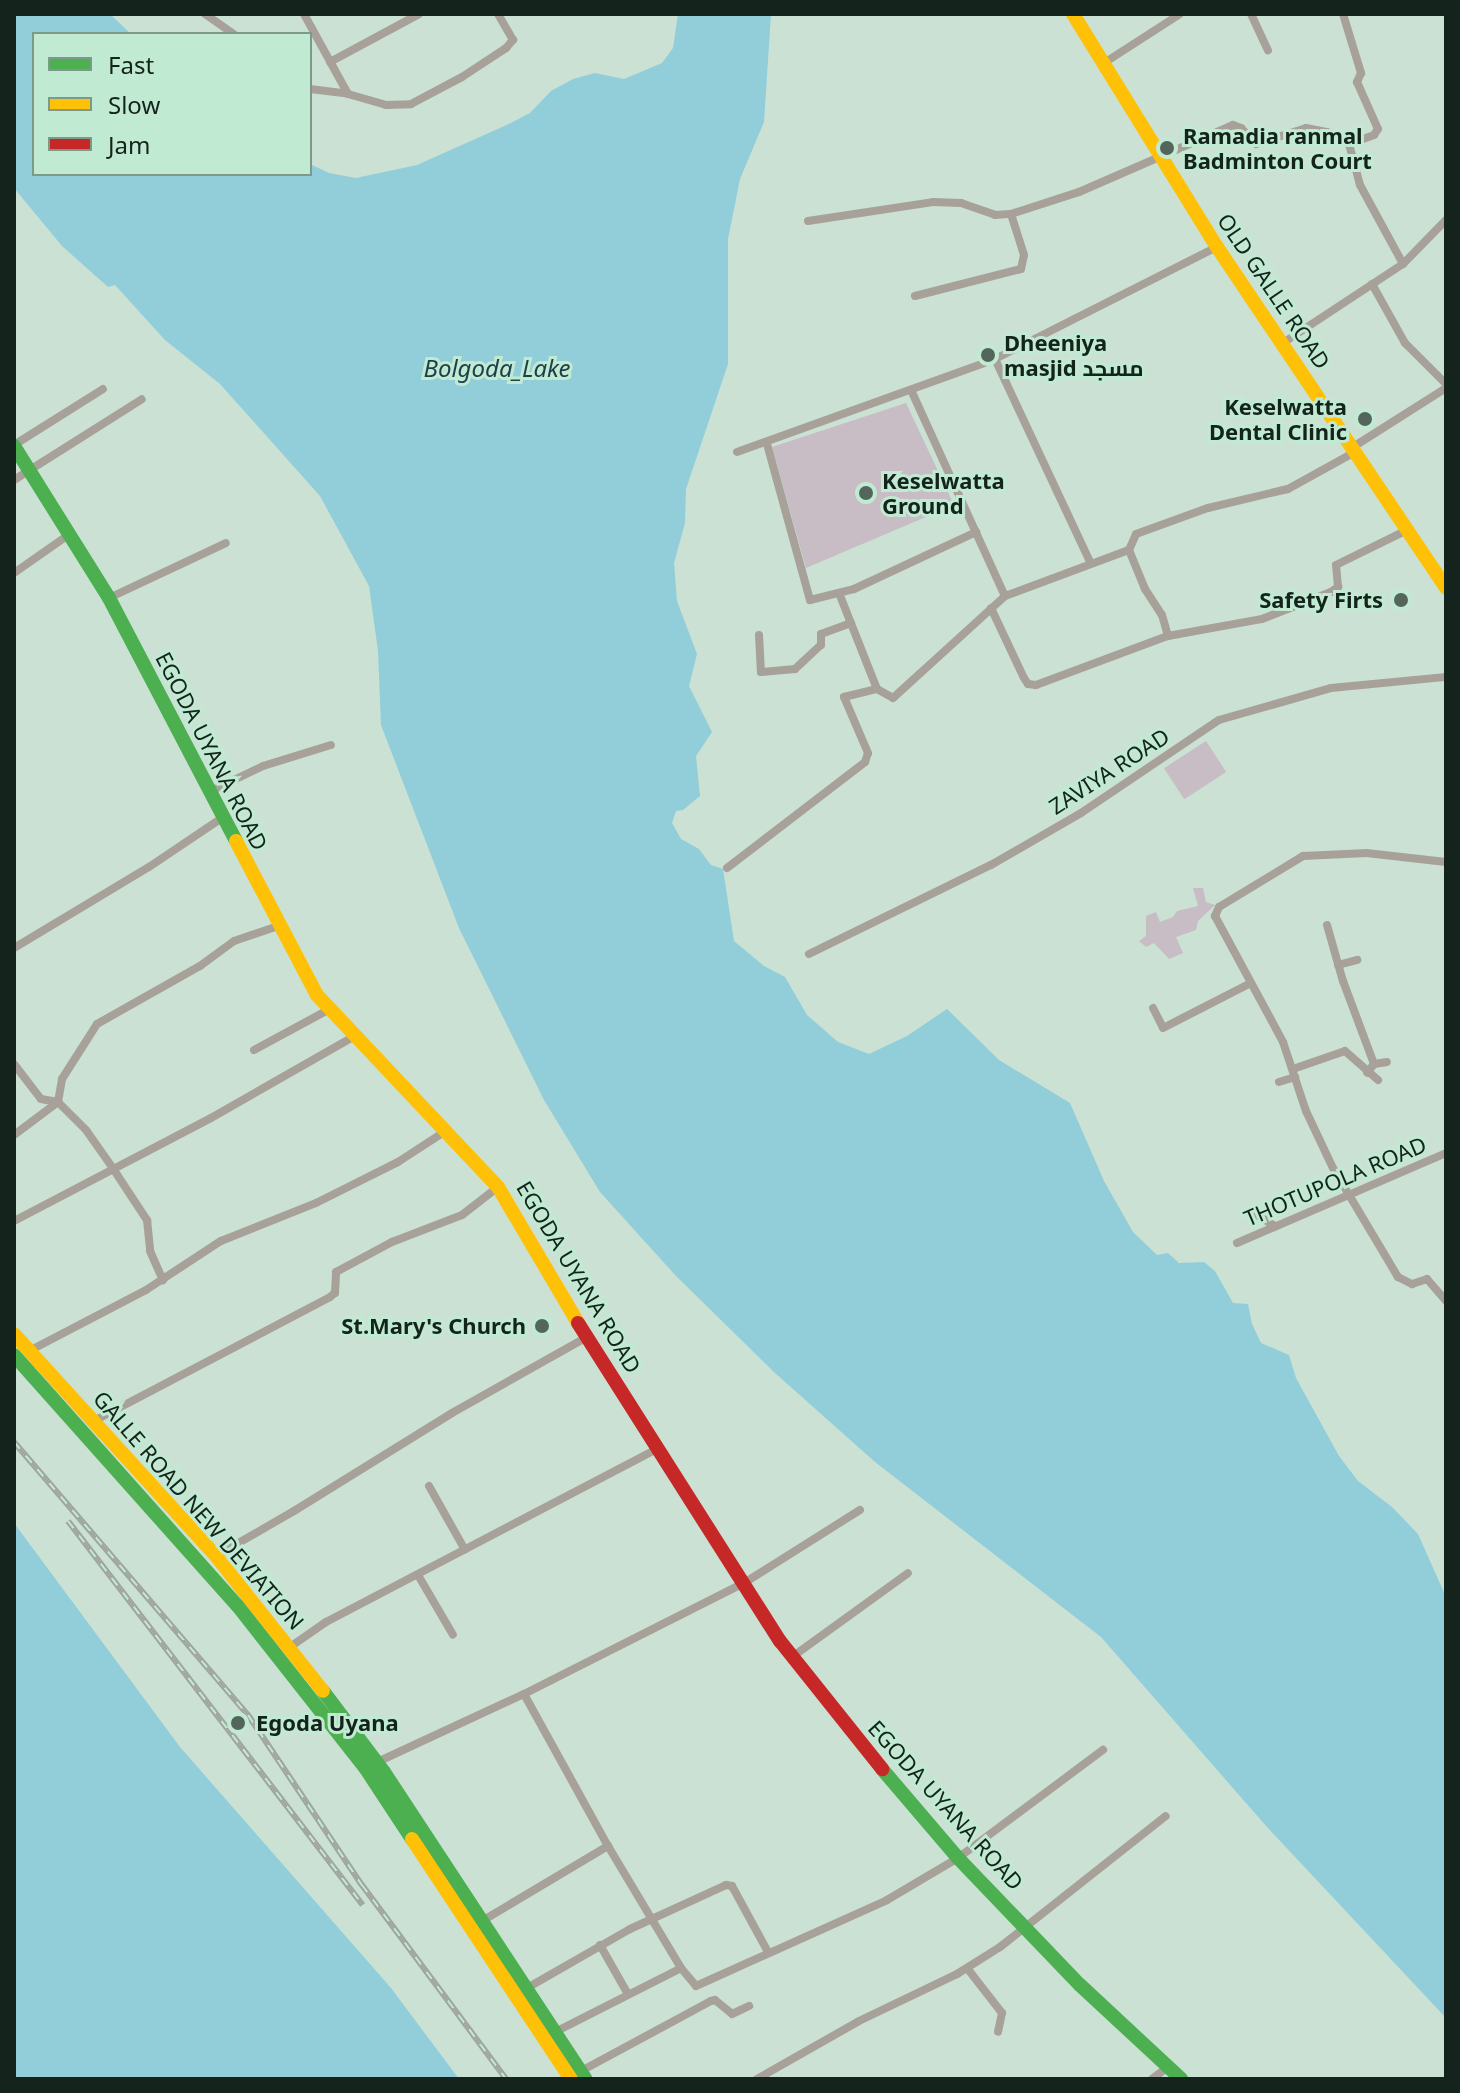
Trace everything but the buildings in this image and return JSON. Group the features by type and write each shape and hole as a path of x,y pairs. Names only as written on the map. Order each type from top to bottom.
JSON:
{"main road":[{"name":"OLD GALLE ROAD","path":"1073,14 1217,247 1446,588"},
{"name":"EGODA UYANA ROAD","path":"14,446 109,598 278,926 328,1010 447,1130 498,1187 587,1337 791,1658 958,1858 1080,1985 1181,2079"},
{"name":"GALLE ROAD NEW DEVIATION","path":"14,1334 371,1766 527,1988 579,2076"},
{"name":"GALLE ROAD NEW DEVIATION","path":"14,1355 216,1556 290,1647 579,2076"}],"street":[{"path":"205,14 231,32"},
{"path":"304,14 348,94"},
{"path":"330,62 419,14"},
{"path":"312,89 348,94 386,105 411,104 462,77 513,40 498,14"},
{"path":"1103,63 1180,14"},
{"path":"1251,14 1268,50"},
{"path":"1343,14 1361,73 1357,82 1378,129 1374,135 1349,144"},
{"path":"808,221 933,202 961,203 995,215 1011,214 1079,192 1233,125 1256,144 1306,128 1344,138 1349,144 1360,185 1403,264"},
{"path":"915,296 1021,269 1024,255 1011,214"},
{"path":"1283,343 1403,264 1446,220"},
{"path":"737,452 767,444 995,359 1217,247"},
{"path":"1168,636 1162,615 1145,589 1129,550 1136,534 1208,508 1288,489 1354,449 1446,386 1405,343 1372,284"},
{"path":"995,359 1091,564"},
{"path":"14,446 103,389"},
{"path":"911,390 1005,596"},
{"path":"14,480 142,399"},
{"path":"767,444 810,600 839,593 976,532"},
{"path":"991,608 1028,684 1036,685 1168,636 1262,619 1331,592 1338,587 1336,565 1407,530"},
{"path":"14,573 70,534"},
{"path":"109,598 226,543"},
{"path":"839,593 877,689 893,698 1005,596 1129,550"},
{"path":"759,635 761,672 795,669 821,645 821,634 851,623"},
{"name":"ZAVIYA ROAD","path":"809,954 991,865 1081,813 1219,720 1331,688 1446,677"},
{"path":"727,868 865,762 868,753 844,697 877,689"},
{"path":"209,792 263,766 331,745"},
{"path":"14,948 149,867 222,818"},
{"path":"1446,862 1367,853 1303,856 1219,907 1215,916 1283,1042 1306,1111 1349,1194 1398,1277 1412,1284 1427,1279 1446,1301"},
{"path":"1327,925 1374,1064"},
{"path":"14,1135 58,1102 62,1079 97,1024 200,966 234,941 278,926"},
{"path":"1338,965 1357,960"},
{"path":"1153,1008 1163,1028 1249,984"},
{"path":"254,1050 328,1010"},
{"path":"14,1221 112,1167 211,1118 355,1036"},
{"path":"1279,1082 1345,1051 1378,1080"},
{"path":"1367,1073 1374,1064 1387,1062"},
{"path":"14,1064 41,1099 58,1102 86,1130 112,1167 147,1220 150,1251 163,1280"},
{"path":"29,1351 163,1280 221,1241 316,1203 398,1162 447,1130"},
{"name":"THOTUPOLA ROAD","path":"1237,1243 1446,1153"},
{"path":"87,1425 330,1297 335,1293 336,1272 392,1242 462,1215 498,1187"},
{"path":"1254,1213 1275,1226"},
{"path":"216,1556 452,1413 587,1337"},
{"path":"290,1647 326,1622 659,1448"},
{"path":"429,1486 465,1550"},
{"path":"371,1766 524,1694 744,1583 860,1510"},
{"path":"791,1658 908,1573"},
{"path":"418,1575 453,1635"},
{"path":"524,1694 608,1846 681,1968 696,1986 869,1909 958,1858 1103,1750"},
{"path":"757,2079 859,2021 967,1968 1026,1927 1166,1816"},
{"path":"482,1921 608,1846"},
{"path":"527,1988 600,1945 726,1885 732,1886 768,1952"},
{"path":"600,1945 628,1994"},
{"path":"555,2032 681,1968"},
{"path":"967,1968 1002,2013 998,2032"},
{"path":"579,2076 711,2001 715,2000 732,2014 749,2006"},
{"path":"1152,2079 1168,2067"}],"shaded area":[{"name":"Keselwatta Ground","path":"906,403 954,505 806,568 772,447"},
{"path":"1206,741 1226,772 1184,799 1164,768"},
{"path":"1193,888 1203,888 1206,902 1215,905 1198,921 1196,930 1176,937 1183,953 1169,959 1154,943 1146,947 1139,941 1146,936 1146,916 1156,912 1160,922 1173,917 1177,911 1198,906"}],"water":[{"name":"Bolgoda_Lake","path":"14,14 111,15 129,32 32,32 32,176 312,176 312,165 329,173 356,178 417,165 511,123 530,113 551,91 573,79 595,73 624,79 662,63 673,48 678,14 771,14 764,122 740,179 728,239 728,364 686,489 685,523 674,563 677,601 697,654 689,686 712,732 696,756 700,796 683,810 676,811 672,823 681,839 699,849 711,865 723,869 734,941 764,966 785,977 807,1015 838,1042 869,1054 907,1036 947,1009 999,1060 1070,1103 1104,1181 1133,1232 1157,1255 1168,1253 1179,1263 1204,1262 1215,1271 1233,1303 1248,1304 1252,1324 1261,1343 1289,1355 1296,1378 1339,1456 1358,1481 1392,1507 1418,1534 1446,1597 1446,2018 1267,1827 1101,1637 875,1462 775,1373 676,1276 600,1192 544,1100 459,928 381,725 378,651 369,586 320,496 220,384 165,340 115,285 108,287 62,246 14,188"},
{"path":"14,1523 180,1747 391,1988 459,2079 14,2079"}],"railway":[{"path":"14,1442 248,1715 362,1885 506,2079"},
{"path":"68,1521 363,1905"}],"traffic: fast":[{"path":"14,446 109,598 236,841"},
{"path":"14,1355 237,1605 366,1769 412,1839"},
{"path":"323,1691 384,1772 586,2079"},
{"path":"882,1769 958,1858 1080,1985 1181,2079"}],"traffic: slow":[{"path":"1073,14 1217,247 1446,588"},
{"path":"236,841 317,995 498,1187 578,1323"},
{"path":"14,1334 216,1556 323,1691"},
{"path":"412,1839 571,2079"}],"traffic: jam":[{"path":"578,1323 780,1641 882,1769"}],"place":[{"name":"Ramadia ranmal Badminton Court","path":"1167,148"},
{"name":"Dheeniya masjid مسجد","path":"988,355"},
{"name":"Keselwatta Dental Clinic","path":"1365,419"},
{"name":"Keselwatta Ground","path":"866,493"},
{"name":"Safety Firts","path":"1401,600"},
{"name":"St.Mary's Church","path":"542,1326"},
{"name":"Egoda Uyana","path":"238,1723"}]}
